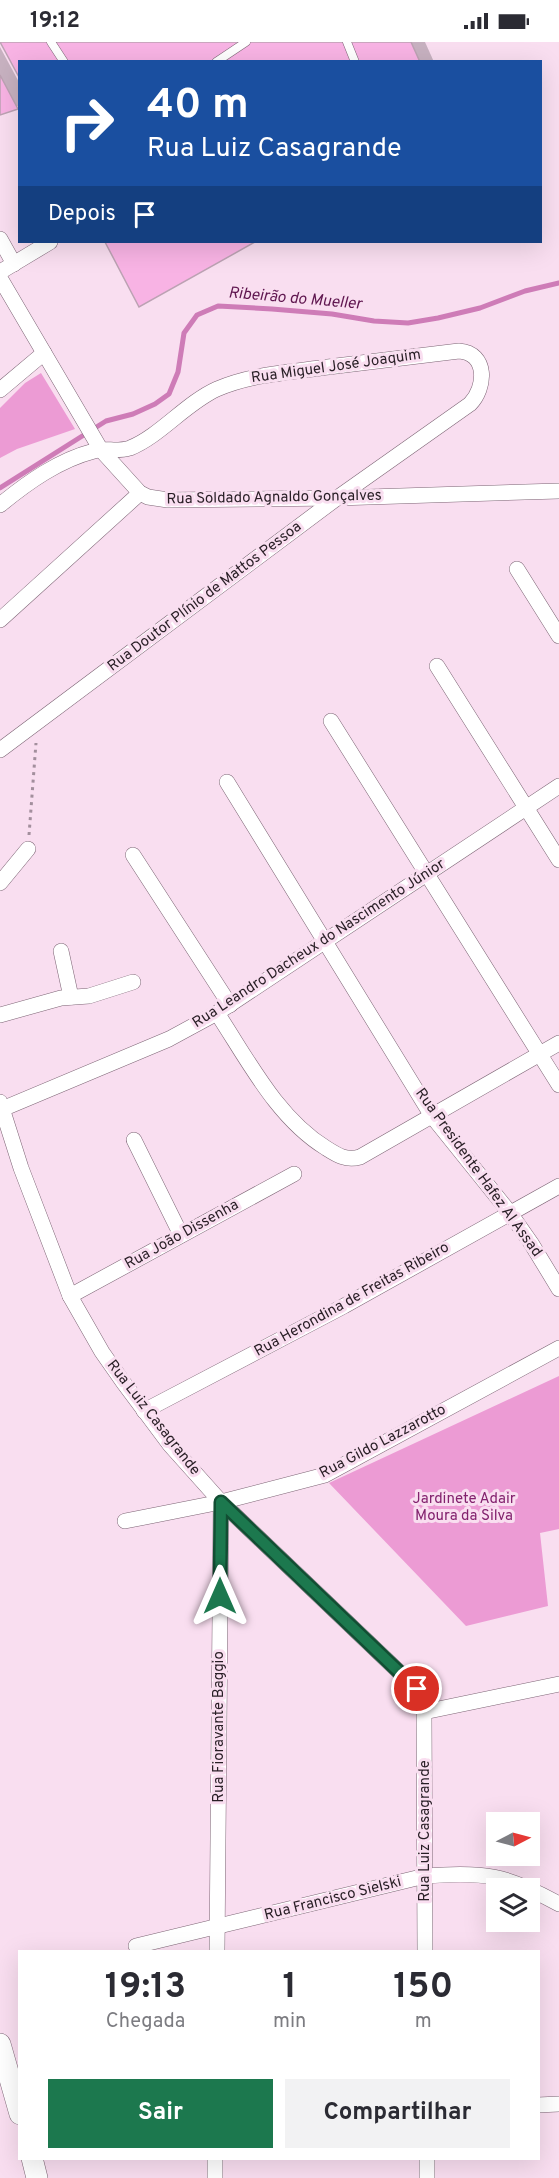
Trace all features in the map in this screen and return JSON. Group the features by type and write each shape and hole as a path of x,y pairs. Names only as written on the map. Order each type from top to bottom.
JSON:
{"main road":[{"path":"0,2044 18,2107"},
{"path":"32,2160 37,2178"}],"street":[{"path":"0,239 7,268 48,243"},
{"path":"0,278 98,444 140,493 0,620"},
{"name":"Rua Miguel José Joaquim","path":"0,505 25,485 48,471 86,454 98,444 119,451 129,448 215,390 257,376 459,351 466,351 473,356 481,371"},
{"path":"0,390 44,353"},
{"name":"Rua Doutor Plínio de Mattos Pessoa","path":"0,750 337,498 470,404 481,389 481,371"},
{"name":"Rua Soldado Agnaldo Gonçalves","path":"140,493 148,497 168,500 337,498 559,491"},
{"path":"517,569 559,636"},
{"path":"437,666 559,860"},
{"path":"331,721 559,1085"},
{"name":"Rua Presidente Hafez Al Assad","path":"227,782 432,1116 510,1213 559,1289"},
{"name":"Rua Leandro Dacheux do Nascimento Júnior","path":"1,1105 169,1039 223,1009 559,786"},
{"path":"0,883 28,849"},
{"path":"133,855 281,1108 308,1136 340,1156 353,1159 360,1157 559,1043"},
{"path":"61,951 71,997"},
{"path":"0,1015 71,997 89,996 133,982"},
{"name":"Rua Luiz Casagrande","path":"1,1105 21,1168 70,1296 102,1352 144,1411 170,1445 221,1502 417,1689 424,1712 425,1950"},
{"path":"134,1140 181,1235"},
{"name":"Rua João Dissenha","path":"70,1296 294,1174"},
{"name":"Rua Herondina de Freitas Ribeiro","path":"144,1411 344,1306 559,1186"},
{"name":"Rua Gildo Lazzarotto","path":"125,1521 221,1502 325,1475 559,1348"},
{"name":"Rua Fioravante Baggio","path":"217,1950 221,1502"},
{"path":"424,1712 559,1684"},
{"name":"Rua Francisco Sielski","path":"136,1946 425,1876 455,1874 498,1876 520,1884 559,1904"},
{"path":"540,2105 559,2104"},
{"path":"215,2160 215,2178"},
{"path":"427,2160 427,2178"}],"lane":[{"path":"51,42 63,60"},
{"path":"219,60 246,42"},
{"path":"347,42 354,60"}],"path":[{"path":"28,849 38,723"}],"green space":[{"path":"41,373 75,429 17,449 0,458 0,408 25,383"},
{"name":"Jardinete Adair Moura da Silva","path":"559,1376 559,1529 540,1533 548,1606 466,1626 329,1483"}],"building":[{"path":"0,42 411,42 419,60 18,60 18,75"},
{"path":"0,75 18,109 0,115"},
{"path":"106,243 253,243 139,307"}],"waterway":[{"name":"Ribeirão do Mueller","path":"0,488 106,421 133,414 155,404 169,394 178,372 184,333 197,315 218,306 332,314 374,321 408,323 480,308 525,291 559,283"}],"route":[{"path":"220,1596 221,1502 417,1689"}]}
